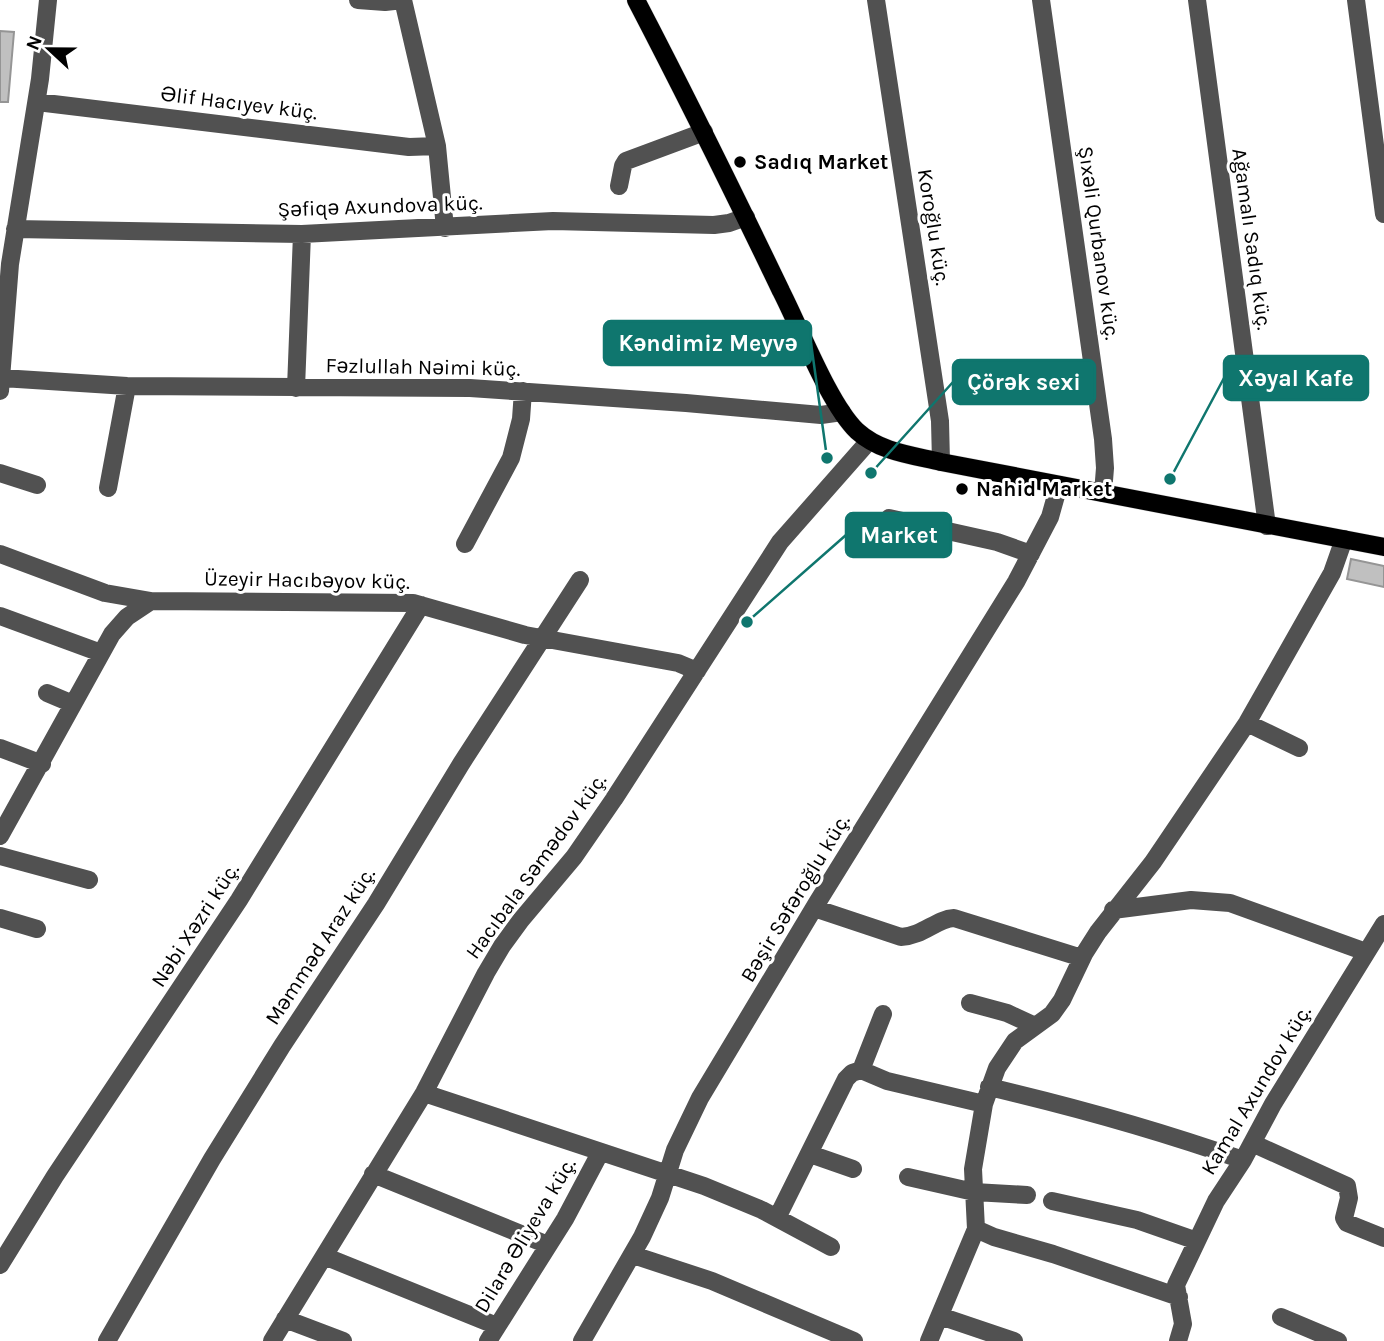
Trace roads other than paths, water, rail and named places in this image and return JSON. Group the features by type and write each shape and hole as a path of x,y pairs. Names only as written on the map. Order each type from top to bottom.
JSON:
{"main road":[{"path":"636,0 842,412 869,440 896,452 941,462 1384,547"}],"street":[{"path":"1,384 10,264 37,102 48,0"},
{"path":"358,0 403,0 437,146 445,228"},
{"name":"Koroğlu küç.","path":"876,0 940,421 941,462"},
{"name":"Şıxəli Qurbanov küç.","path":"1041,0 1104,439 1103,493"},
{"name":"Ağamalı Sadıq küç.","path":"1197,0 1267,526"},
{"path":"1356,0 1384,214"},
{"name":"Əlif Hacıyev küç.","path":"37,102 409,147 437,146"},
{"path":"620,186 626,161 704,132"},
{"name":"Şəfiqə Axundova küç.","path":"15,229 302,234 554,221 714,225 746,217"},
{"path":"296,388 302,234"},
{"name":"Fəzlullah Nəimi küç.","path":"1,384 470,388 821,415 842,412"},
{"path":"108,488 127,386"},
{"path":"465,544 511,458 517,441 523,391"},
{"name":"Hacıbala Səmədov küç.","path":"272,1341 424,1093 502,946 580,847 780,542 869,440"},
{"path":"0,473 37,485"},
{"name":"Bəşir Səfəroğlu küç.","path":"582,1341 633,1255 660,1198 680,1139 700,1098 814,908 983,638 1050,517 1059,485"},
{"path":"889,518 997,542 1031,554"},
{"path":"929,1341 976,1229 973,1169 986,1096 997,1068 1015,1041 1052,1013 1062,1000 1082,958 1114,910 1153,862 1247,723 1332,573 1344,539"},
{"name":"Üzeyir Hacıbəyov küç.","path":"0,554 105,593 151,601 421,605 498,629 678,663 697,671"},
{"name":"Məmməd Araz küç.","path":"107,1341 219,1148 282,1046 376,904 461,764 580,580"},
{"path":"0,836 112,634 127,617 151,601"},
{"name":"Nəbi Xəzri küç.","path":"0,1265 55,1176 239,900 421,605"},
{"path":"0,616 101,653"},
{"path":"47,693 73,704"},
{"path":"1247,723 1299,748"},
{"path":"0,748 42,764"},
{"path":"0,856 89,880"},
{"path":"1114,910 1191,900 1230,903 1366,952"},
{"path":"814,908 901,937 916,935 945,919 954,918 1082,958"},
{"path":"0,918 37,929"},
{"name":"Kamal Axundov küç.","path":"1177,1291 1216,1201 1384,924"},
{"path":"970,1003 1007,1013 1035,1026"},
{"path":"861,1070 883,1013"},
{"path":"777,1218 846,1079 861,1070 887,1081 1075,1107 1243,1160"},
{"path":"424,1093 744,1202 831,1247"},
{"path":"1252,1143 1347,1186 1349,1198 1344,1218 1347,1223 1384,1238"},
{"name":"Dilarə Əliyeva küç.","path":"492,1333 548,1245 600,1153"},
{"path":"810,1154 853,1168"},
{"path":"373,1174 548,1245"},
{"path":"908,1177 974,1192 1027,1195"},
{"path":"1052,1201 1137,1220 1197,1241"},
{"path":"976,1229 994,1237 1177,1291 1183,1324 1178,1341"},
{"path":"633,1255 712,1281 854,1341"},
{"path":"324,1256 492,1333"},
{"path":"940,1316 1014,1341"},
{"path":"1281,1317 1338,1341"},
{"path":"285,1319 343,1341"}],"place":[{"name":"Sadıq Market","path":"740,162"},
{"name":"Kəndimiz Meyvə","path":"827,458"},
{"name":"Çörək sexi","path":"871,473"},
{"name":"Xəyal Kafe","path":"1170,479"},
{"name":"Nahid Market","path":"962,489"},
{"name":"Market","path":"747,622"}]}
